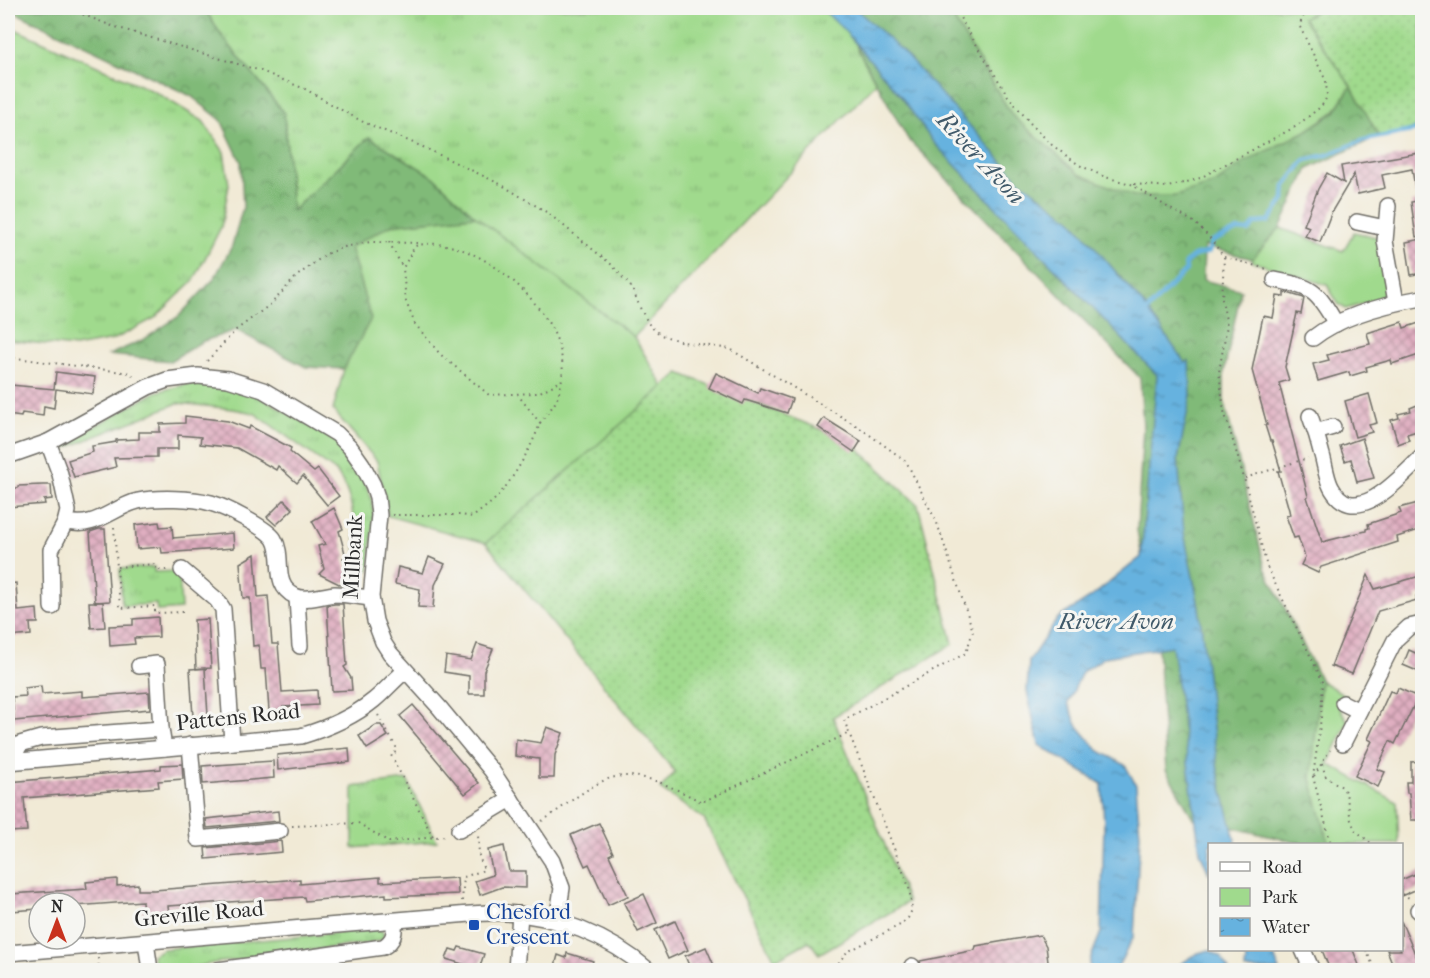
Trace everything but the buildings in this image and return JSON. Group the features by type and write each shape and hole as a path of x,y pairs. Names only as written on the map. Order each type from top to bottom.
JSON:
{"street":[{"path":"1388,206 1385,228 1386,254 1396,302"},
{"path":"1357,222 1385,228"},
{"path":"1272,275 1311,289 1325,303 1336,324"},
{"path":"1313,338 1336,324 1396,302 1422,298"},
{"name":"Millbank","path":"8,456 48,442 143,390 166,380 198,376 240,381 264,390 337,434 362,464 373,485 376,497 379,515 371,598 375,621 383,642 405,671 472,745 552,861 560,877 562,892 557,921"},
{"path":"1310,416 1330,485 1342,501 1360,504 1383,493 1422,457"},
{"path":"1316,432 1333,427"},
{"path":"48,442 57,461 68,511 66,521 51,550 52,607"},
{"path":"66,521 85,524 136,502 146,500 199,501 218,506 270,533 278,550 282,584 297,598 337,594 371,598"},
{"path":"182,570 217,600 224,609 232,742"},
{"path":"297,598 300,646"},
{"path":"1343,743 1398,635 1410,627 1422,624"},
{"path":"139,666 157,664 161,729"},
{"name":"Pattens Road","path":"10,762 291,737 313,732 350,716 372,701 405,671"},
{"path":"1343,703 1359,711"},
{"name":"Pattens Road","path":"10,762 20,744 34,739 161,729 164,747"},
{"path":"190,745 198,839 280,831"},
{"path":"459,830 511,800"},
{"name":"Greville Road","path":"8,953 495,913 519,914 557,921 604,941 648,970"},
{"path":"516,970 519,914"},
{"path":"218,970 382,947 391,940 394,934 394,921"},
{"path":"146,942 150,970"},
{"path":"1303,951 1312,970"}],"path":[{"path":"66,8 112,26 261,71 305,89 362,121 500,183 548,213 612,265 632,288 650,326 661,335 683,342 730,349 860,428 906,461 937,523 973,631 966,652 844,720 909,887 912,910 908,918 900,925 847,952 839,962 841,970"},
{"path":"954,8 1008,96 1052,145 1079,165 1105,177 1131,184 1168,187 1198,179 1295,127 1324,103 1327,96 1323,70 1300,27 1300,20 1305,12 1312,8"},
{"path":"1131,184 1194,222 1224,257 1272,275"},
{"path":"204,364 236,330 271,304 297,276 326,254 344,247 370,242 449,245 479,256 511,279 532,300 553,330 562,359 561,381 556,400 540,423 536,435 503,490 494,501 473,517 385,515"},
{"path":"389,242 403,268 406,302 415,324 455,367 489,395 538,393 561,381"},
{"path":"403,268 414,246 424,243"},
{"path":"1224,257 1222,300 1227,325 1219,372 1224,411 1267,567 1323,682 1313,777 1332,843"},
{"path":"8,357 129,373 143,390"},
{"path":"518,395 540,423"},
{"path":"1244,478 1322,453"},
{"path":"113,512 120,608 155,606 155,613 183,612"},
{"path":"117,567 156,564 156,570 182,570"},
{"path":"372,701 383,726 396,747 396,752 391,754 434,839"},
{"path":"531,828 605,780 624,776 644,778 660,782 702,802 849,734"},
{"path":"1313,777 1334,742 1343,743"},
{"path":"1322,764 1326,777 1342,787 1346,793 1355,830 1371,843"},
{"path":"462,900 464,877 484,870 479,856 478,835 482,830 475,820"},
{"path":"280,831 279,826 358,823 389,842 442,838"},
{"path":"1366,951 1375,970"},
{"path":"98,956 99,970"}],"green space":[{"path":"8,8 204,8 221,35 284,113 292,211 369,137 434,177 475,216 391,225 350,247 371,319 344,369 306,367 236,330 201,342 170,361 109,355 143,340 179,316 214,279 232,246 243,207 241,162 221,120 191,96"},
{"path":"204,8 839,8 853,23 857,48 876,83 634,337 475,216 434,177 292,211 284,113 221,35"},
{"path":"839,8 947,8 1012,115 1245,162 1304,132 1335,112 1351,86 1379,136 1308,169 1280,228 1252,259 1204,246 1203,280 1241,290 1224,372 1224,400 1265,568 1321,681 1311,779 1329,843 1298,843 1193,818 1166,770 1158,649 1137,530 1143,427 1140,378 908,139 857,48 853,23"},
{"path":"947,8 1321,8 1303,18 1351,86 1335,111 1304,132 1245,162 1214,184 1175,196 1134,196 1079,174 1012,115"},
{"path":"1321,8 1422,8 1422,126 1379,136 1351,86 1303,18"},
{"path":"8,26 155,92 203,121 224,152 229,185 221,227 194,280 155,318 113,340 75,347 8,340"},
{"path":"475,216 634,337 664,387 486,543 388,516 377,461 333,410 344,369 371,319 350,247 391,225"},
{"path":"1280,228 1343,251 1354,232 1376,237 1381,244 1386,291 1380,299 1346,309 1339,305 1327,285 1253,262 1252,259"},
{"path":"679,373 850,441 918,505 953,644 833,717 908,902 819,954 809,941 775,960 704,819 660,789 675,772 486,543"},
{"path":"188,384 220,384 251,391 337,442 362,473 371,497 374,516 369,570 357,571 354,518 347,492 335,471 254,413 178,403 64,449 68,441 156,392"},
{"path":"154,567 154,572 179,571 181,609 157,611 156,604 122,606 120,569"},
{"path":"1321,681 1347,696 1340,709 1348,721 1328,764 1397,802 1399,843 1329,843 1311,779"},
{"path":"407,780 437,841 353,848 353,787"},
{"path":"380,929 384,934 383,939 369,943 214,963 182,970 156,969 152,955 163,949"}],"water":[{"name":"River Avon","path":"821,8 855,8 902,51 1019,180 1072,220 1148,310 1185,363 1189,361 1191,395 1178,459 1184,533 1199,606 1218,771 1236,843 1208,843 1208,872 1200,852 1172,646 1105,657 1082,672 1068,703 1077,725 1098,750 1125,765 1136,785 1140,835 1134,936 1116,970 1089,970 1090,960 1101,932 1104,825 1102,784 1039,745 1027,691 1029,661 1058,618 1090,598 1141,557 1157,375 933,142 900,95 844,30"},
{"path":"1208,950 1220,956 1229,970 1171,970 1198,953"},
{"path":"1242,951 1272,951 1279,970 1245,970 1246,959"}],"waterway":[{"path":"1146,312 1186,270 1185,263 1194,256 1209,252 1211,242 1238,230 1249,231 1255,223 1268,222 1284,200 1285,186 1305,160 1327,155 1364,140 1422,129"}],"place":[{"name":"Chesford Crescent","path":"474,925"}]}
